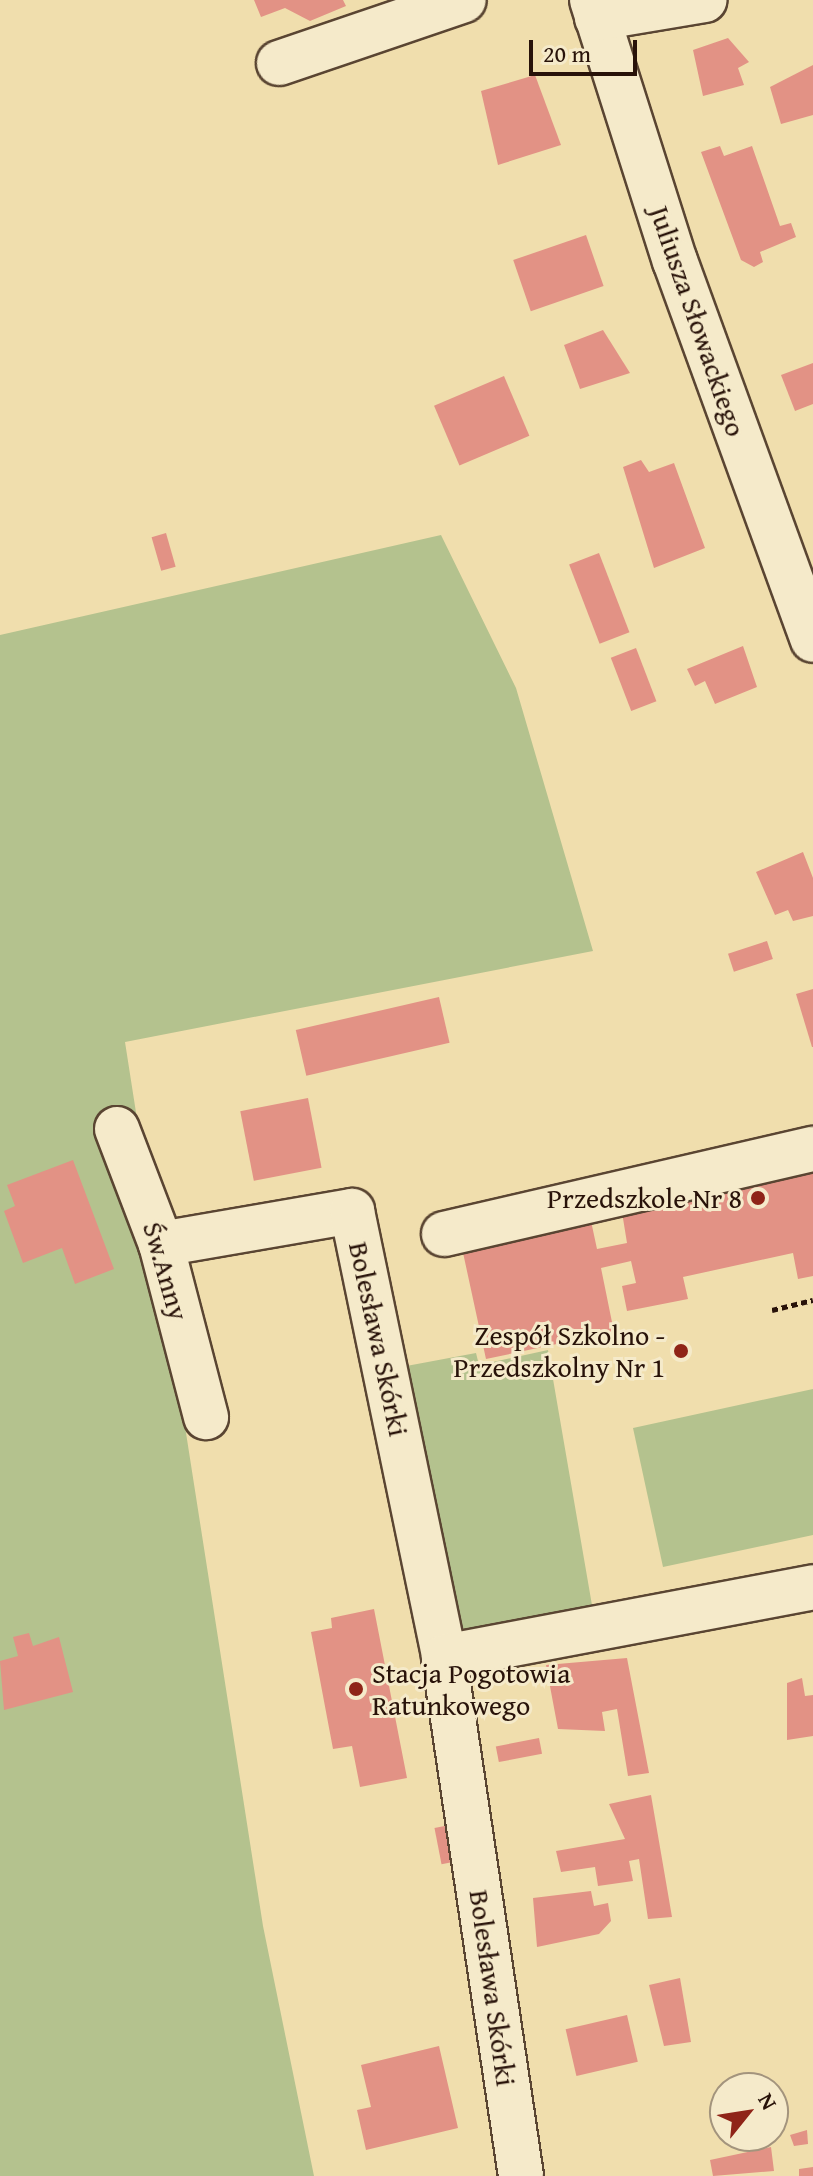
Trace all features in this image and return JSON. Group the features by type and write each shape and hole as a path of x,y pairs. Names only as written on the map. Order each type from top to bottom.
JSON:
{"street":[{"path":"279,63 464,0"},
{"path":"595,9 705,0"},
{"name":"Juliusza Słowackiego","path":"595,9 675,261 813,640"},
{"name":"Św.Anny","path":"117,1129 161,1244 206,1417"},
{"path":"444,1234 813,1149"},
{"name":"Bolesława Skórki","path":"161,1244 352,1211 444,1657 521,2176"},
{"path":"444,1657 813,1587"}],"path":[{"path":"772,1310 813,1300"}],"green space":[{"path":"441,535 516,688 593,951 125,1042 263,1926 314,2176 0,2176 0,635"},
{"path":"548,1350 593,1611 462,1637 401,1367 476,1353 479,1365"},
{"path":"813,1389 813,1535 663,1567 633,1428"}],"building":[{"path":"254,0 343,0 346,6 310,21 285,8 261,17"},
{"path":"728,38 749,62 738,68 744,85 703,96 693,50"},
{"path":"813,65 813,115 781,124 770,87"},
{"path":"535,75 561,145 498,165 481,91"},
{"path":"720,146 724,156 752,146 780,226 791,223 796,237 760,252 763,262 754,267 741,260 701,152"},
{"path":"586,235 604,286 531,311 513,260"},
{"path":"603,330 630,373 580,389 564,345"},
{"path":"813,363 813,404 795,411 781,375"},
{"path":"504,376 529,436 459,466 434,406"},
{"path":"641,460 649,472 674,463 705,548 654,568 623,467"},
{"path":"166,533 176,567 161,571 152,537"},
{"path":"599,553 629,632 600,644 569,564"},
{"path":"743,646 757,687 715,704 705,681 695,686 687,669"},
{"path":"636,648 656,701 631,711 611,658"},
{"path":"803,852 813,878 813,916 793,921 788,910 775,915 756,872"},
{"path":"767,941 773,959 734,972 728,954"},
{"path":"813,989 813,1047 812,1047 796,994"},
{"path":"439,997 450,1043 306,1076 296,1030"},
{"path":"308,1098 322,1168 254,1181 240,1111"},
{"path":"73,1160 114,1269 75,1284 62,1248 23,1263 4,1211 15,1206 7,1185"},
{"path":"813,1164 813,1276 798,1279 793,1253 683,1277 688,1299 627,1311 622,1286 636,1283 631,1261 601,1268 614,1332 486,1359 462,1248 591,1221 597,1249 627,1243 621,1206"},
{"name":"Stacja Pogotowia Ratunkowego","path":"374,1609 407,1778 360,1787 352,1746 333,1749 311,1632 332,1628 331,1618"},
{"path":"29,1633 33,1646 59,1637 73,1692 4,1710 0,1661 18,1656 13,1637"},
{"path":"627,1658 649,1773 628,1776 617,1709 602,1712 605,1731 558,1729 546,1665"},
{"path":"802,1678 805,1696 813,1695 813,1736 787,1740 787,1683"},
{"path":"539,1738 542,1754 499,1762 496,1746"},
{"path":"651,1795 672,1917 648,1919 639,1859 629,1861 633,1881 598,1886 595,1867 561,1872 556,1851 625,1839 609,1804"},
{"path":"460,1823 467,1859 442,1864 434,1828"},
{"path":"591,1891 594,1906 608,1903 611,1921 599,1934 537,1947 533,1898"},
{"path":"680,1978 691,2042 664,2046 649,1985"},
{"path":"627,2015 638,2062 576,2076 566,2029"},
{"path":"439,2046 458,2128 366,2150 357,2110 371,2107 361,2065"},
{"path":"807,2130 808,2144 794,2146 790,2135"},
{"path":"748,2152 772,2152 774,2171 713,2176 710,2160"},
{"path":"813,2167 813,2176 799,2176 799,2169"}],"place":[{"name":"Przedszkole Nr 8","path":"758,1198"},
{"name":"Zespół Szkolno - Przedszkolny Nr 1","path":"681,1351"},
{"name":"Stacja Pogotowia Ratunkowego","path":"356,1689"}]}
